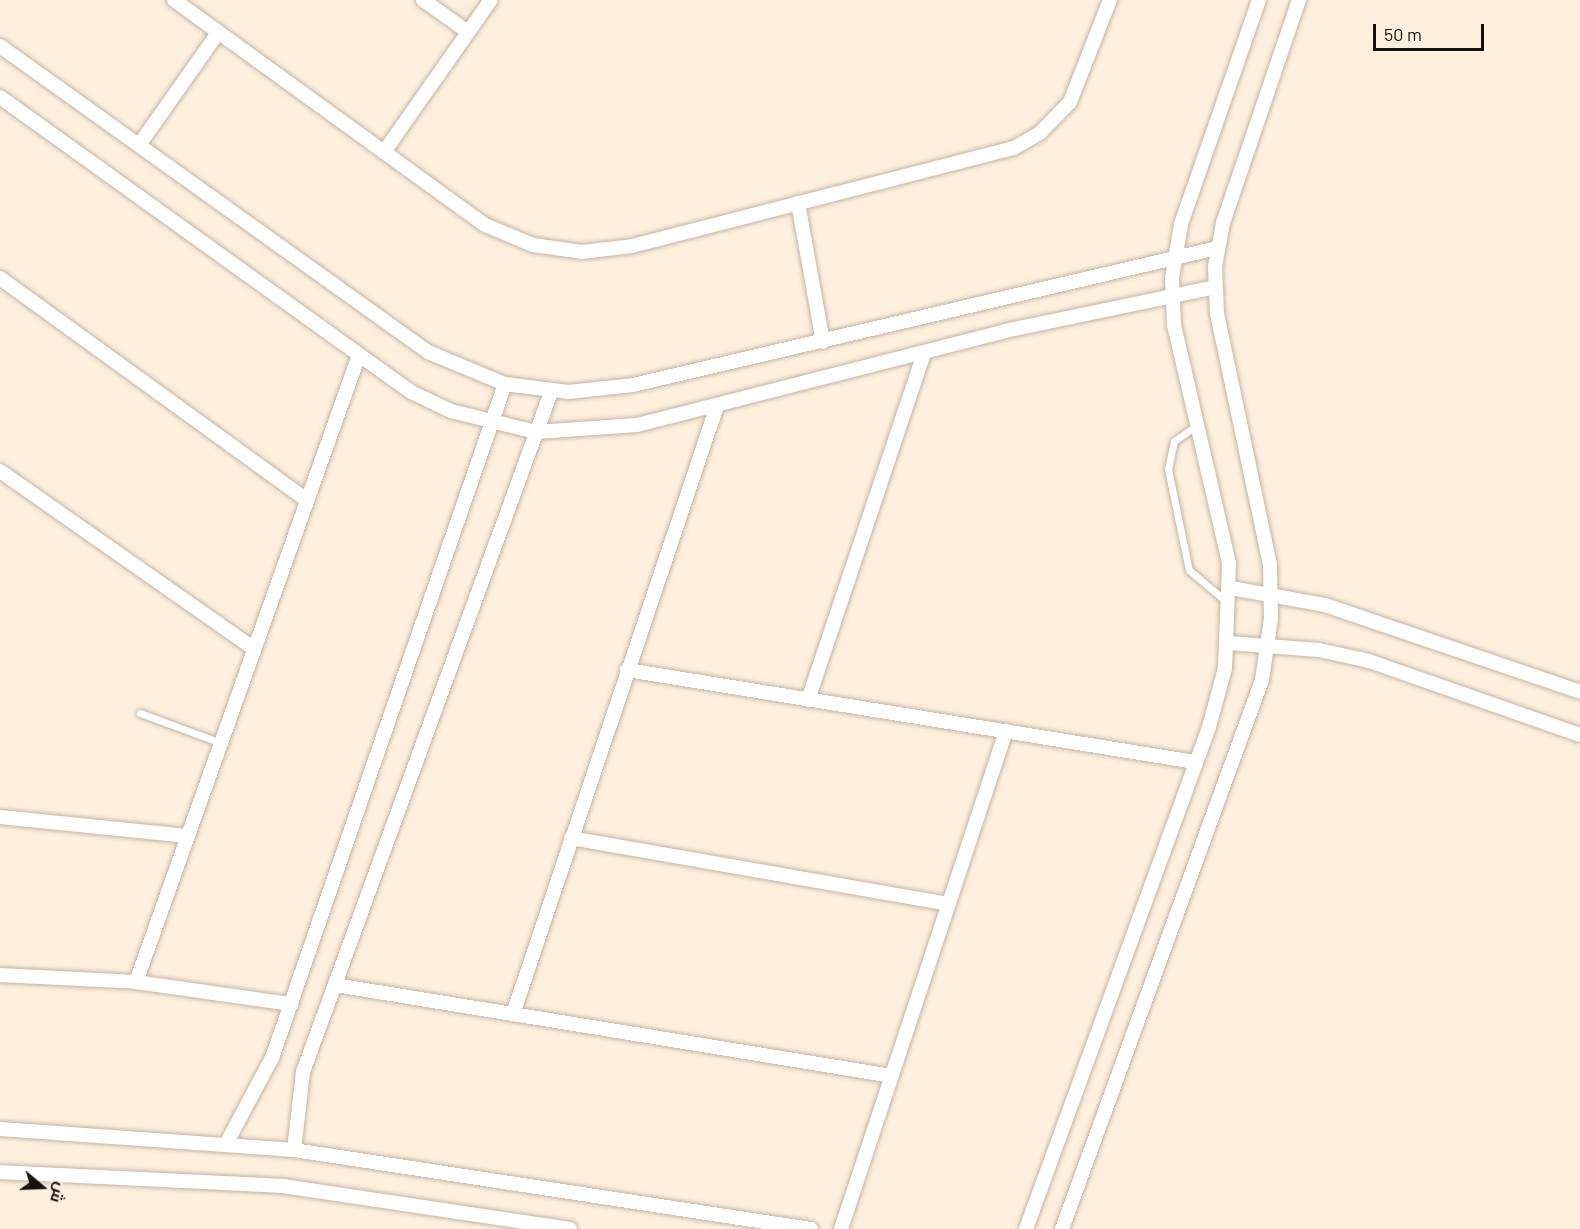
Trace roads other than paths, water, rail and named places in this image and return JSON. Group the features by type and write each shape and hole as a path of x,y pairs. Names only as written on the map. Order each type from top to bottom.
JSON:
{"street":[{"path":"174,0 485,225 556,250 607,250 1014,148 1036,136 1056,119 1081,83 1110,0"},
{"path":"423,0 468,32"},
{"path":"384,152 491,0"},
{"path":"1026,1229 1220,692 1228,643 1231,588 1172,297 1174,258 1259,0"},
{"path":"1062,1229 1251,716 1268,644 1272,593 1215,287 1217,248 1299,0"},
{"path":"139,145 218,33"},
{"path":"0,46 428,352 505,384 551,392 633,386 1217,248"},
{"path":"0,97 411,392 492,424 536,432 587,432 717,406 923,356 1005,331 1215,287"},
{"path":"798,203 823,342"},
{"path":"0,278 307,500"},
{"path":"136,982 359,355"},
{"path":"808,699 923,356"},
{"path":"226,1144 263,1081 505,384"},
{"path":"294,1150 296,1098 551,392"},
{"path":"513,1014 717,406"},
{"path":"0,471 254,649"},
{"path":"1231,588 1272,593 1325,605 1580,692"},
{"path":"1228,643 1268,644 1369,661 1580,735"},
{"path":"627,670 1195,762"},
{"path":"841,1229 1006,731"},
{"path":"0,817 188,836"},
{"path":"571,838 948,904"},
{"path":"0,975 136,982 291,1004"},
{"path":"336,985 892,1076"},
{"path":"0,1129 294,1150 811,1229"},
{"path":"0,1172 283,1186 570,1229"}],"lane":[{"path":"1197,425 1174,441 1168,469 1189,570 1206,590 1231,604"},
{"path":"140,713 221,743"}]}
